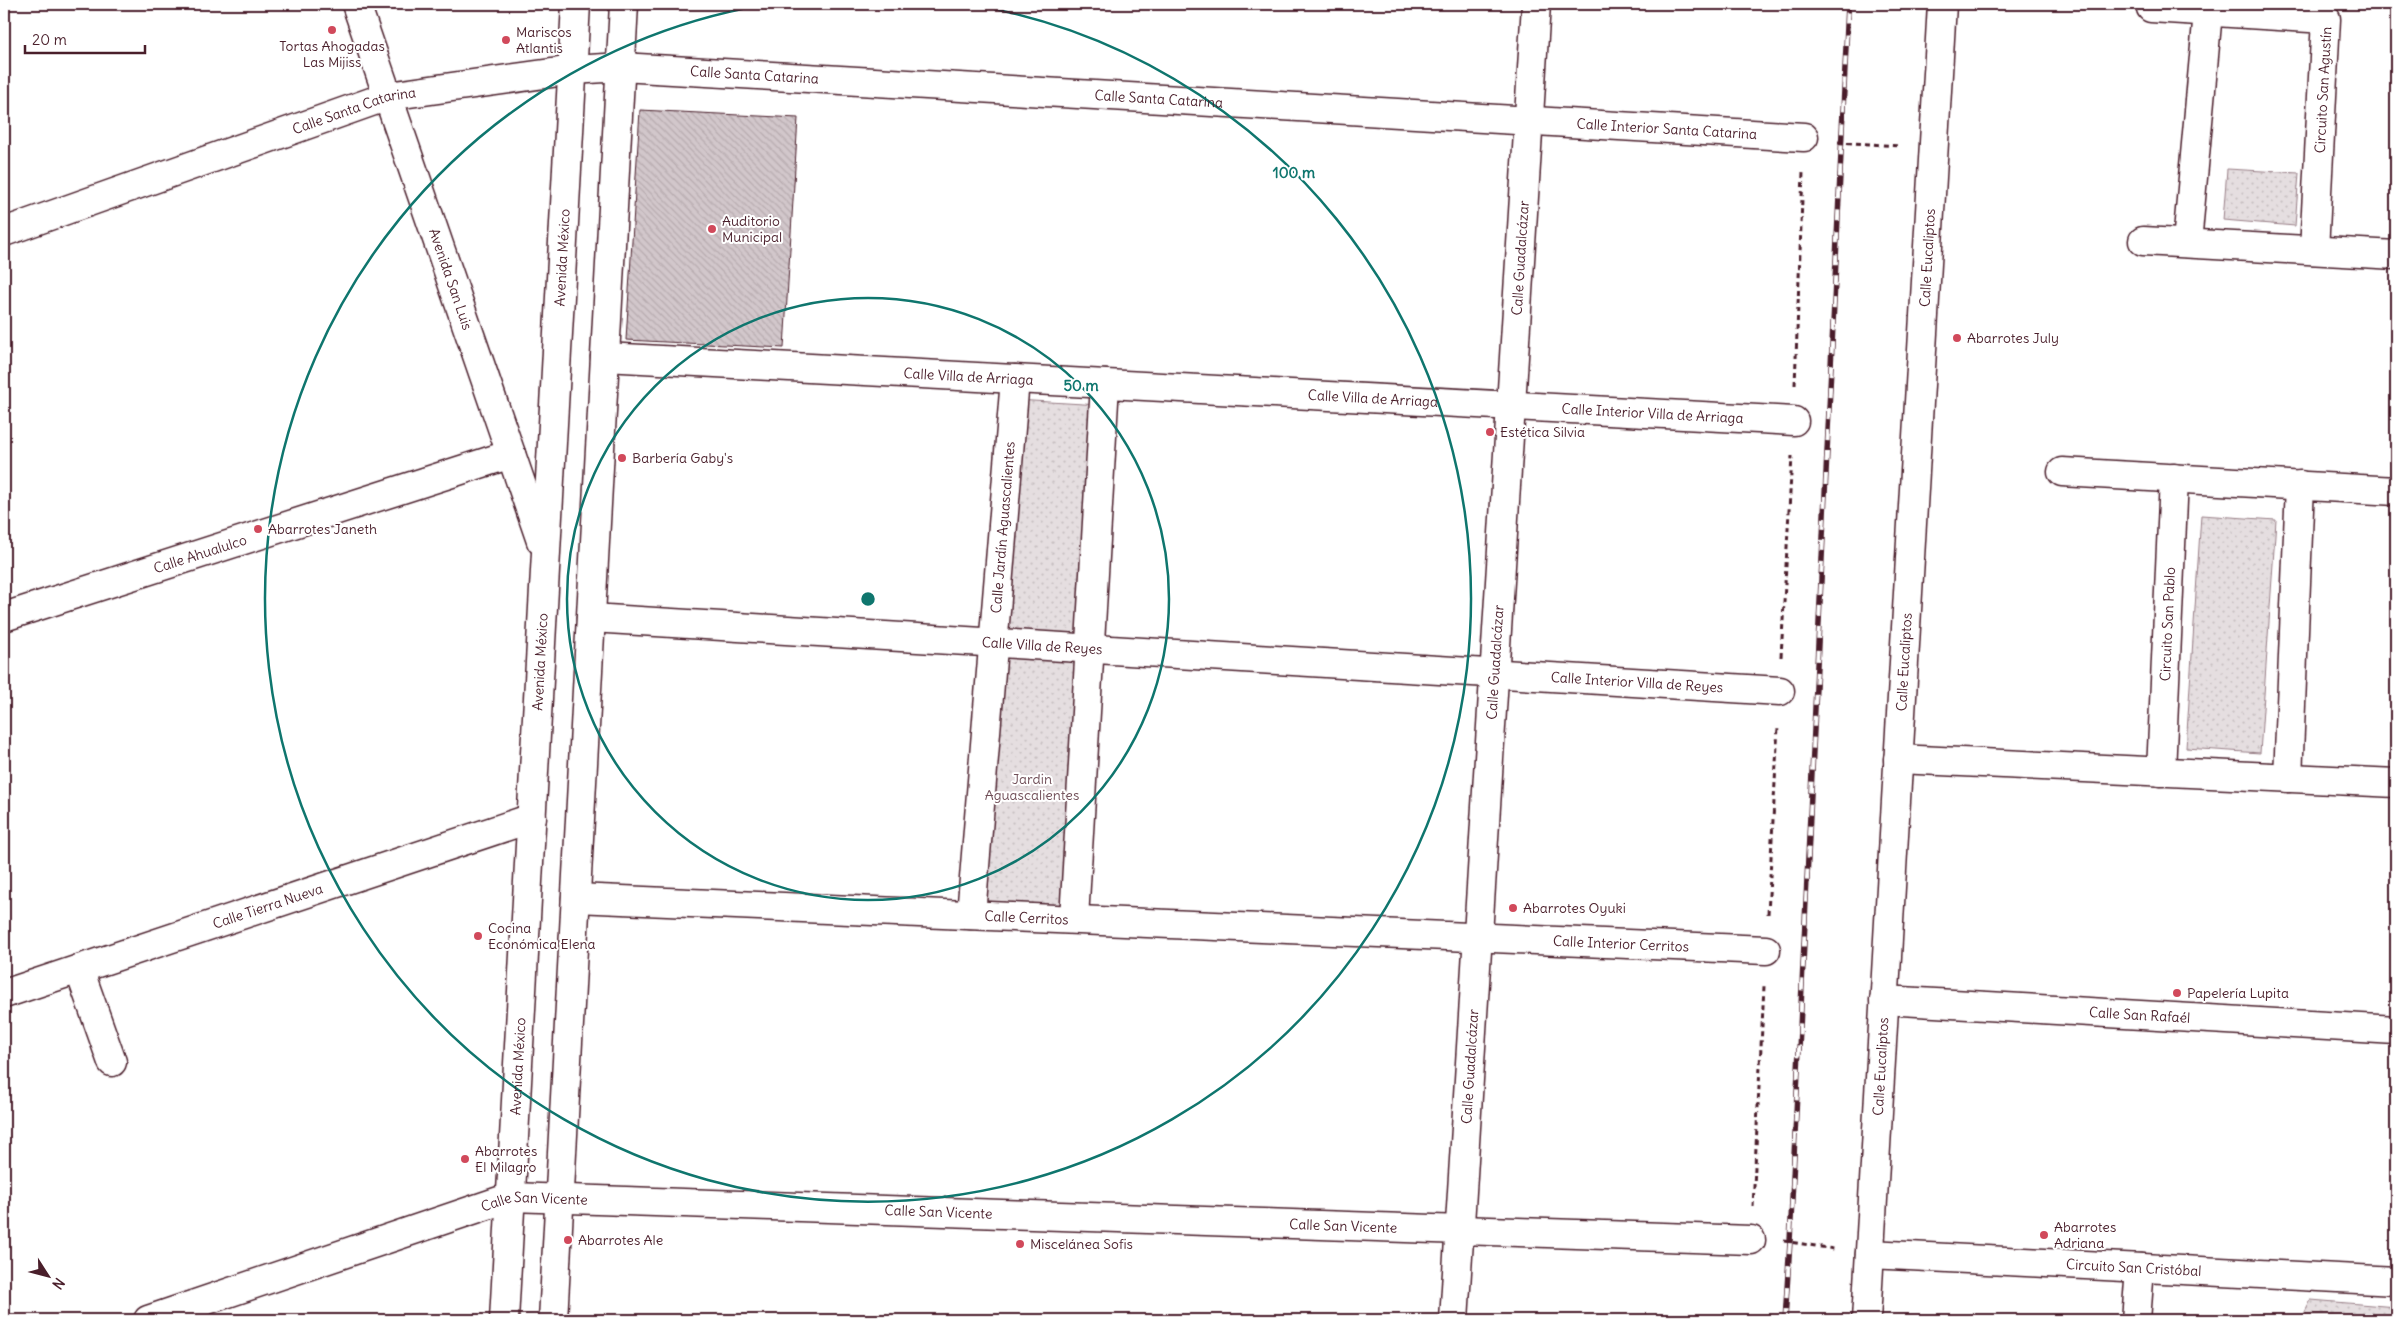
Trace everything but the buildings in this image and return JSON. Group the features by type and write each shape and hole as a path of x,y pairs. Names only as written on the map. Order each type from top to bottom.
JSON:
{"street":[{"name":"Avenida San Luis","path":"356,4 546,554"},
{"name":"Avenida México","path":"504,1320 576,4"},
{"path":"553,1320 624,4"},
{"name":"Calle Guadalcázar","path":"1454,1320 1536,4"},
{"name":"Calle Eucaliptos","path":"1866,1320 1942,4"},
{"name":"Circuito San Agustín","path":"2151,8 2326,19 2314,250"},
{"path":"2186,243 2208,12"},
{"name":"Calle Santa Catarina","path":"4,232 388,96 573,70 621,67 1529,121"},
{"name":"Calle Interior Santa Catarina","path":"1529,121 1804,137"},
{"path":"2143,241 2396,255"},
{"name":"Calle Villa de Arriaga","path":"605,358 1511,406"},
{"name":"Calle Jardín Aguascalientes","path":"971,915 1015,379"},
{"path":"1074,919 1105,384"},
{"name":"Calle Interior Villa de Arriaga","path":"1511,406 1794,421"},
{"name":"Calle Ahualulco","path":"4,617 511,454"},
{"path":"2062,472 2396,491"},
{"name":"Circuito San Pablo","path":"2161,772 2174,478"},
{"path":"2288,778 2300,486"},
{"name":"Calle Villa de Reyes","path":"590,618 1494,673"},
{"name":"Calle Interior Villa de Reyes","path":"1494,673 1780,691"},
{"path":"1898,759 2396,783"},
{"name":"Calle Tierra Nueva","path":"4,994 532,818"},
{"name":"Calle Cerritos","path":"576,898 1478,937"},
{"name":"Calle Interior Cerritos","path":"1478,937 1766,950"},
{"path":"78,969 112,1062"},
{"name":"Calle San Rafaél","path":"1884,1000 2396,1030"},
{"name":"Calle San Vicente","path":"148,1320 511,1197 1751,1240"},
{"name":"Circuito San Cristóbal","path":"1870,1254 2396,1281"},
{"path":"2136,1320 2140,1268"}],"path":[{"path":"1804,137 1934,148"},
{"path":"1751,1240 1790,1242 1870,1254"}],"green space":[{"path":"2227,169 2299,173 2295,226 2223,220"},
{"name":"Jardin Aguascalientes","path":"1016,400 1100,405 1066,909 981,904"},
{"path":"2201,515 2276,520 2260,753 2186,748"},
{"path":"2311,1300 2396,1307 2396,1320 2301,1320"}],"railway":[{"path":"1785,1320 1848,4"}],"place":[{"name":"Tortas Ahogadas Las Mijiss","path":"332,30"},
{"name":"Mariscos Atlantis","path":"506,40"},
{"name":"Auditorio Municipal","path":"712,229"},
{"name":"Abarrotes July","path":"1957,338"},
{"name":"Estética Silvia","path":"1490,432"},
{"name":"Barbería Gaby's","path":"622,458"},
{"name":"Abarrotes Janeth","path":"258,529"},
{"name":"Abarrotes Oyuki","path":"1513,908"},
{"name":"Cocina Económica Elena","path":"478,936"},
{"name":"Papelería Lupita","path":"2177,993"},
{"name":"Abarrotes El Milagro","path":"465,1159"},
{"name":"Abarrotes Adriana","path":"2044,1235"},
{"name":"Abarrotes Ale","path":"568,1240"},
{"name":"Miscelánea Sofis","path":"1020,1244"}]}
